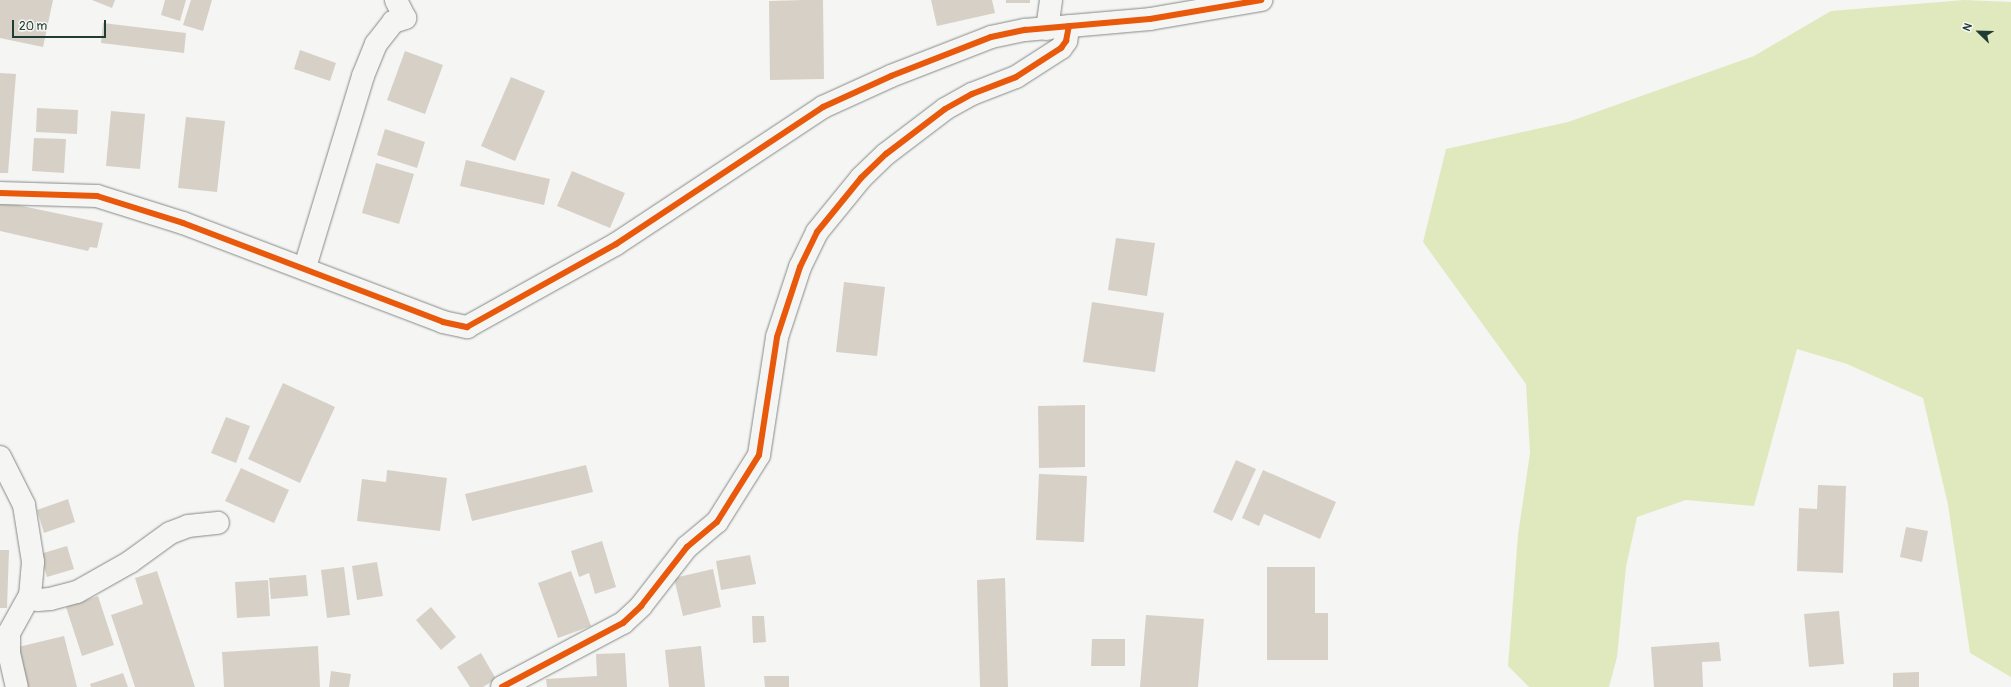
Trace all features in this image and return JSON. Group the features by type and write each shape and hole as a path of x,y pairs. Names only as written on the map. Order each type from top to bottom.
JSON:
{"street":[{"path":"305,267 363,76 376,44 393,22 405,18 396,0"},
{"path":"1047,29 1051,0"},
{"path":"0,193 97,196 305,267 443,322 467,327 616,244 823,107 891,76 992,37 1069,26 1150,19 1261,0"},
{"path":"502,687 623,623 646,600 687,547 717,522 759,455 777,337 800,267 817,232 861,178 886,154 945,110 972,94 1016,77 1061,48 1066,41 1069,26"},
{"path":"0,457 24,505 33,562 30,595 9,633 9,653 16,687"},
{"path":"30,595 38,600 50,599 77,592 130,562 170,533 188,526 218,523"}],"green space":[{"path":"1964,0 2011,2 2011,677 1970,653 1948,505 1923,398 1847,364 1797,349 1754,506 1686,500 1637,517 1626,567 1617,657 1609,687 1529,687 1508,666 1518,535 1530,453 1526,384 1423,242 1446,149 1568,122 1754,56 1831,11"}],"building":[{"path":"0,0 53,0 43,47 0,38"},
{"path":"92,0 115,0 112,8"},
{"path":"165,0 186,0 180,21 161,15"},
{"path":"191,0 212,0 203,31 183,25"},
{"path":"823,0 824,79 770,80 769,1"},
{"path":"931,0 992,0 995,13 937,26"},
{"path":"1006,0 1030,0 1030,3 1006,3"},
{"path":"103,23 186,33 184,53 101,43"},
{"path":"300,50 336,63 330,81 294,69"},
{"path":"405,51 443,65 425,114 387,100"},
{"path":"0,73 16,74 8,173 0,173"},
{"path":"511,77 545,91 515,161 481,146"},
{"path":"37,108 78,110 77,134 36,132"},
{"path":"111,111 145,114 140,169 106,166"},
{"path":"186,117 225,121 217,192 178,188"},
{"path":"385,129 425,142 417,168 377,155"},
{"path":"34,138 66,139 64,173 32,171"},
{"path":"466,160 550,179 544,205 460,186"},
{"path":"376,163 414,174 399,224 362,213"},
{"path":"572,171 625,193 610,228 557,206"},
{"path":"0,196 8,203 103,223 97,248 90,247 88,251 0,231"},
{"path":"1116,238 1155,243 1147,296 1108,290"},
{"path":"844,282 885,287 877,356 836,352"},
{"path":"1092,302 1164,313 1155,372 1083,362"},
{"path":"283,383 335,407 300,483 248,459"},
{"path":"1085,405 1085,467 1039,468 1038,406"},
{"path":"226,417 250,426 236,463 211,453"},
{"path":"1236,460 1256,469 1232,521 1213,512"},
{"path":"586,465 593,492 472,521 465,494"},
{"path":"241,468 289,490 274,523 225,501"},
{"path":"387,470 447,478 440,531 357,521 362,479 386,482"},
{"path":"1263,470 1336,502 1320,539 1264,514 1259,526 1242,518"},
{"path":"1039,474 1087,476 1084,542 1036,540"},
{"path":"1818,485 1846,486 1843,573 1797,571 1799,508 1817,509"},
{"path":"68,499 75,522 44,533 37,510"},
{"path":"1906,527 1928,531 1922,562 1900,557"},
{"path":"602,541 616,587 595,594 589,573 579,577 571,551"},
{"path":"67,546 74,569 47,577 40,554"},
{"path":"0,550 9,550 7,608 0,608"},
{"path":"750,555 756,584 721,590 716,561"},
{"path":"377,562 383,596 357,600 352,566"},
{"path":"344,567 350,615 327,618 321,570"},
{"path":"1267,567 1315,567 1315,613 1328,613 1328,660 1267,660"},
{"path":"713,569 721,607 683,616 674,578"},
{"path":"157,571 195,687 135,687 111,615 143,604 135,578"},
{"path":"571,571 591,626 558,638 538,583"},
{"path":"306,575 308,596 271,599 269,578"},
{"path":"1005,578 1008,687 980,687 977,580"},
{"path":"268,580 270,616 237,618 235,582"},
{"path":"98,596 114,645 82,656 66,607"},
{"path":"431,607 456,637 441,650 416,620"},
{"path":"1839,611 1844,664 1809,667 1804,614"},
{"path":"1146,615 1204,619 1198,687 1140,687"},
{"path":"752,616 764,616 766,642 753,643"},
{"path":"64,636 77,687 23,687 14,648"},
{"path":"1092,639 1125,639 1125,666 1091,666"},
{"path":"1719,642 1721,661 1702,662 1703,687 1654,687 1651,647"},
{"path":"318,646 320,687 224,687 222,652"},
{"path":"701,646 705,687 669,687 665,650"},
{"path":"481,653 496,679 483,687 470,687 457,667"},
{"path":"625,653 627,687 547,687 546,679 597,676 596,654"},
{"path":"331,671 351,674 349,687 329,687"},
{"path":"1919,672 1919,687 1893,687 1893,673"},
{"path":"123,673 128,687 91,687 90,684"},
{"path":"764,676 789,676 789,687 765,687"}],"cycle path":[{"path":"0,193 97,196 183,223 443,322 467,327 616,244 823,107 891,76 991,37 1025,30 1150,19 1261,0"},
{"path":"502,687 623,623 641,606 687,547 717,522 759,455 777,337 800,267 817,232 861,178 886,154 945,109 972,94 1016,77 1061,48 1066,41 1069,26"}]}
